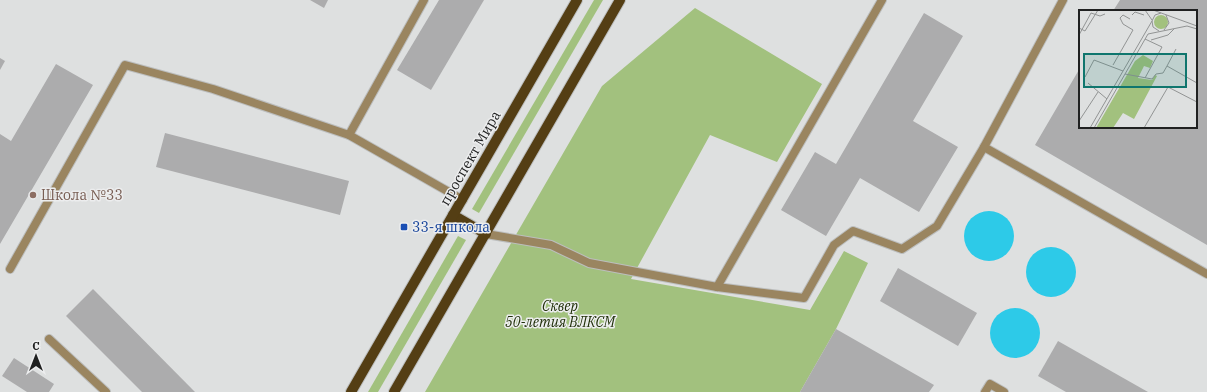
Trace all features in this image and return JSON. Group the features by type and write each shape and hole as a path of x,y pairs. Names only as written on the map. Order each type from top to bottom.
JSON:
{"main road":[{"name":"проспект Мира","path":"351,392 577,0"},
{"path":"394,392 620,0"},
{"path":"453,215 486,234"}],"lane":[{"path":"349,135 424,0"},
{"path":"717,288 882,0"},
{"path":"486,234 551,245 588,263 717,288 804,298 834,245 853,231 902,249 937,226 984,147 1063,0"},
{"path":"10,270 125,65 213,89 349,135 462,200"},
{"path":"984,147 1207,274"},
{"path":"49,339 106,392"},
{"path":"985,392 990,384 1004,392"}],"green space":[{"path":"594,0 603,0 479,213 472,209"},
{"name":"Сквер 50-летия ВЛКСМ","path":"695,8 822,84 777,162 710,135 631,279 810,310 844,251 868,263 836,329 800,392 425,392 602,86"},
{"path":"458,236 466,240 378,392 368,392"}],"water":[{"path":"989,211 998,213 1007,218 1012,227 1014,236 1012,245 1007,254 998,259 989,261 980,259 971,254 966,245 964,236 966,227 971,218 980,213"},
{"path":"1051,247 1060,249 1069,254 1074,263 1076,272 1074,281 1069,290 1060,295 1051,297 1042,295 1033,290 1028,281 1026,272 1028,263 1033,254 1042,249"},
{"path":"1015,308 1025,310 1033,315 1038,323 1040,333 1038,343 1033,351 1025,356 1015,358 1005,356 997,351 992,343 990,333 992,323 997,315 1005,310"}],"building":[{"path":"310,0 328,0 324,8"},
{"path":"439,0 484,0 431,90 397,70"},
{"path":"1120,0 1207,0 1207,245 1035,145 1079,70 1079,128 1197,128 1197,10 1114,10"},
{"path":"924,13 963,36 913,121 958,147 919,212 860,178 826,236 781,210 815,152 836,164"},
{"path":"0,58 5,61 0,70"},
{"path":"56,64 93,85 0,244 0,134 11,141"},
{"path":"165,133 349,181 340,215 156,167"},
{"path":"898,268 977,313 958,346 880,301"},
{"path":"93,289 195,392 142,392 66,316"},
{"path":"836,329 934,385 929,392 800,392"},
{"path":"1058,341 1148,392 1066,392 1038,376"},
{"path":"14,358 54,384 49,392 27,392 2,376"}],"place":[{"name":"Школа №33","path":"33,195"},
{"name":"33-я школа","path":"404,227"}]}
